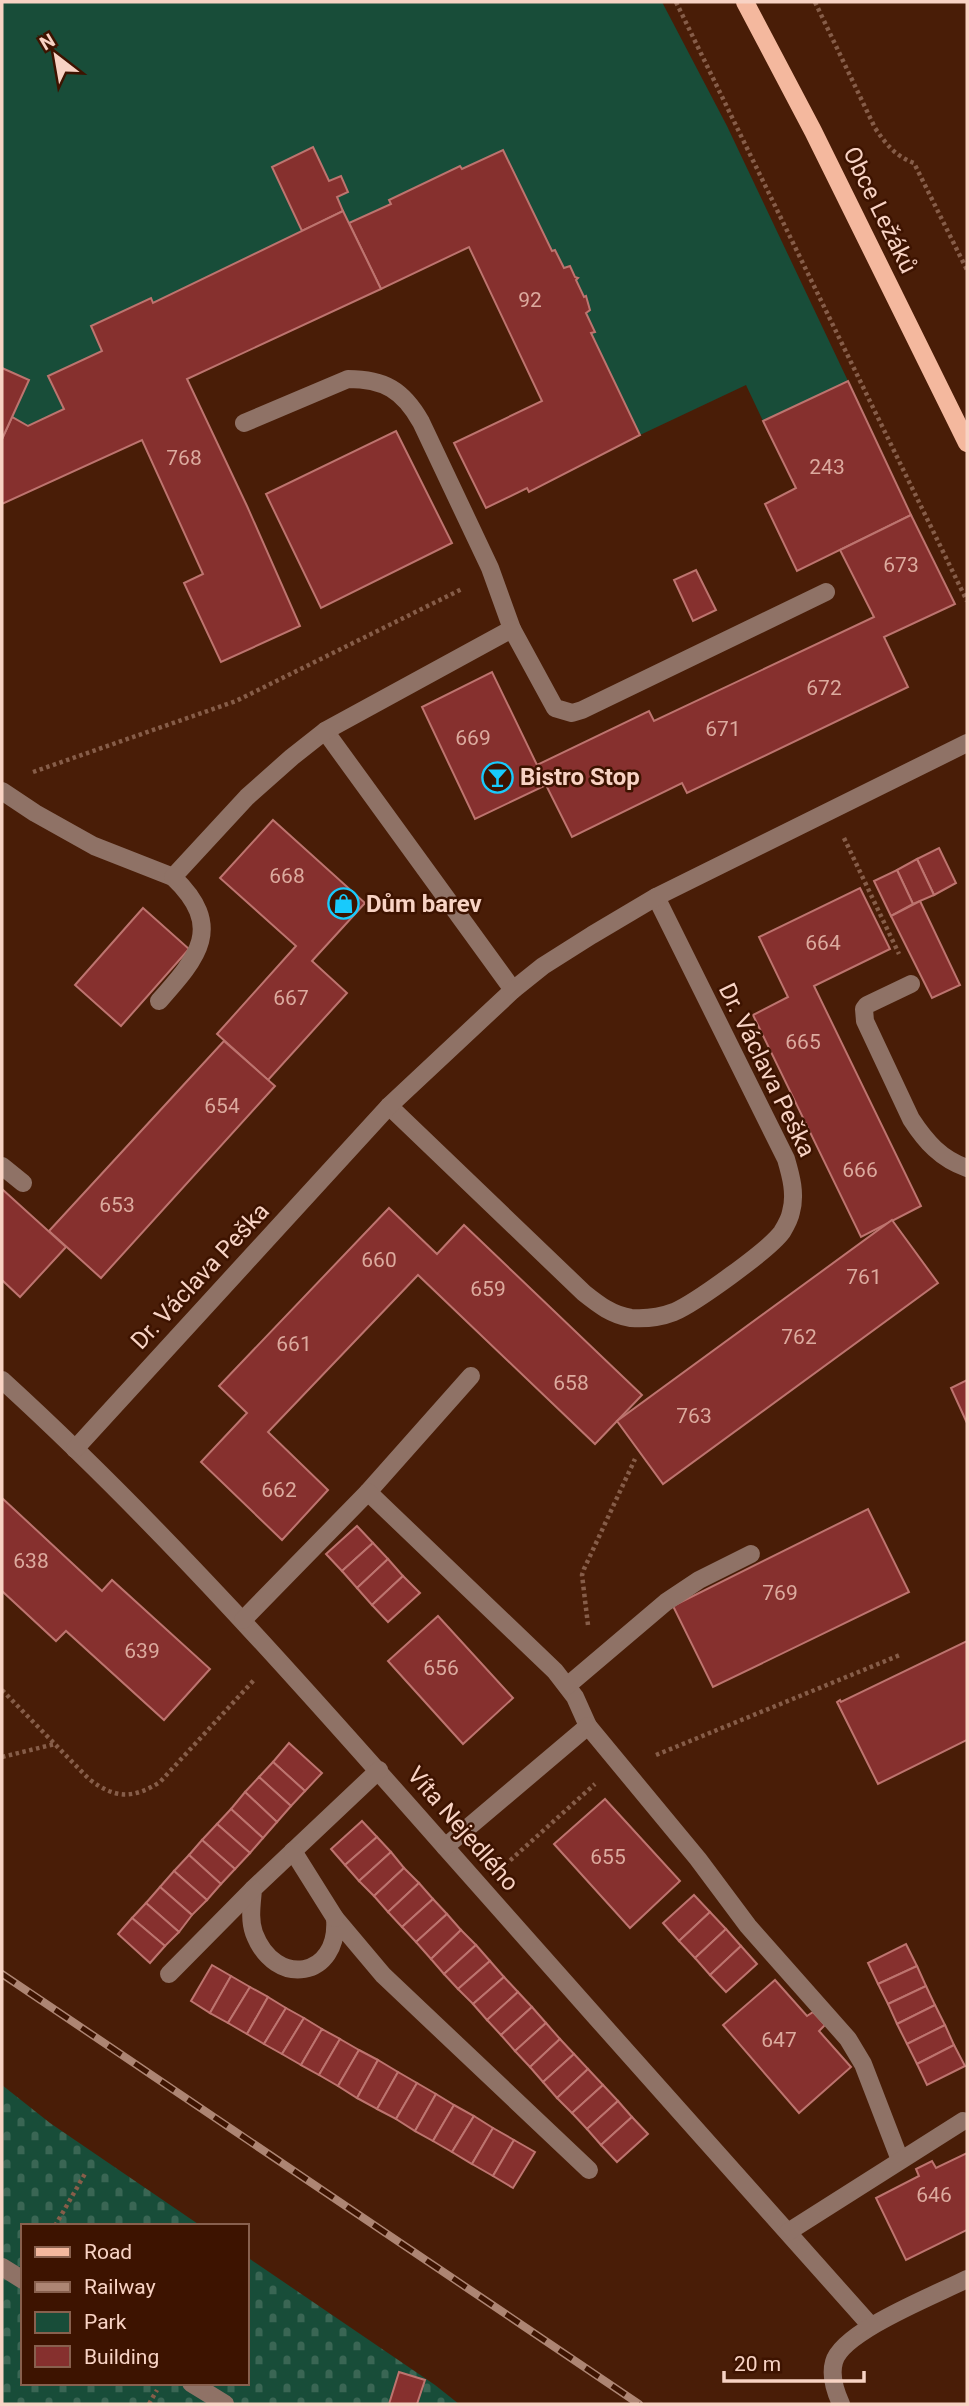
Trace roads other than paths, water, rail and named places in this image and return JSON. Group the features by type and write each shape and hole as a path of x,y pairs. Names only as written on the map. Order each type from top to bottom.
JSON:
{"main road":[{"name":"Obce Ležáků","path":"745,2 813,131 967,443"}],"street":[{"path":"244,423 348,379 374,381 398,392 411,404 421,422 492,574 512,629 548,699 555,708 572,713 826,592"},
{"path":"173,877 247,797 326,731 512,629"},
{"path":"326,731 513,990"},
{"name":"Dr. Václava Peška","path":"75,1449 389,1106 513,990 592,934 656,897 967,743"},
{"path":"2,791 94,846 173,877 193,900 203,935 199,951 190,967 159,1001"},
{"name":"Dr. Václava Peška","path":"389,1106 584,1293 616,1315 650,1318 672,1313 694,1301 762,1251 781,1233 791,1213 792,1178 786,1159 656,897"},
{"path":"911,984 867,1005 864,1009 865,1021 920,1134 943,1157 967,1168"},
{"path":"2,1166 23,1183"},
{"path":"243,1620 368,1492 471,1376"},
{"name":"Víta Nejedlého","path":"2,1380 75,1449 243,1620 871,2326"},
{"path":"368,1492 568,1685 589,1726 623,1769 698,1859 748,1926 852,2044 863,2064 900,2160"},
{"path":"568,1685 675,1595 751,1554"},
{"path":"445,1847 589,1726"},
{"path":"169,1974 253,1889 379,1770"},
{"path":"293,1851 335,1919 383,1975 589,2170"},
{"path":"253,1889 251,1918 254,1933 271,1958 282,1967 293,1971 304,1969 325,1956 334,1945 335,1919"},
{"path":"788,2232 962,2121"},
{"path":"2,2267 21,2279"},
{"path":"841,2404 832,2378 834,2361 841,2348 871,2326 967,2279"},
{"path":"194,2385 225,2404"}],"railway":[{"path":"2,1974 639,2404"}],"place":[{"name":"Bistro Stop","path":"497,777"},
{"name":"Dům barev","path":"343,904"}]}
